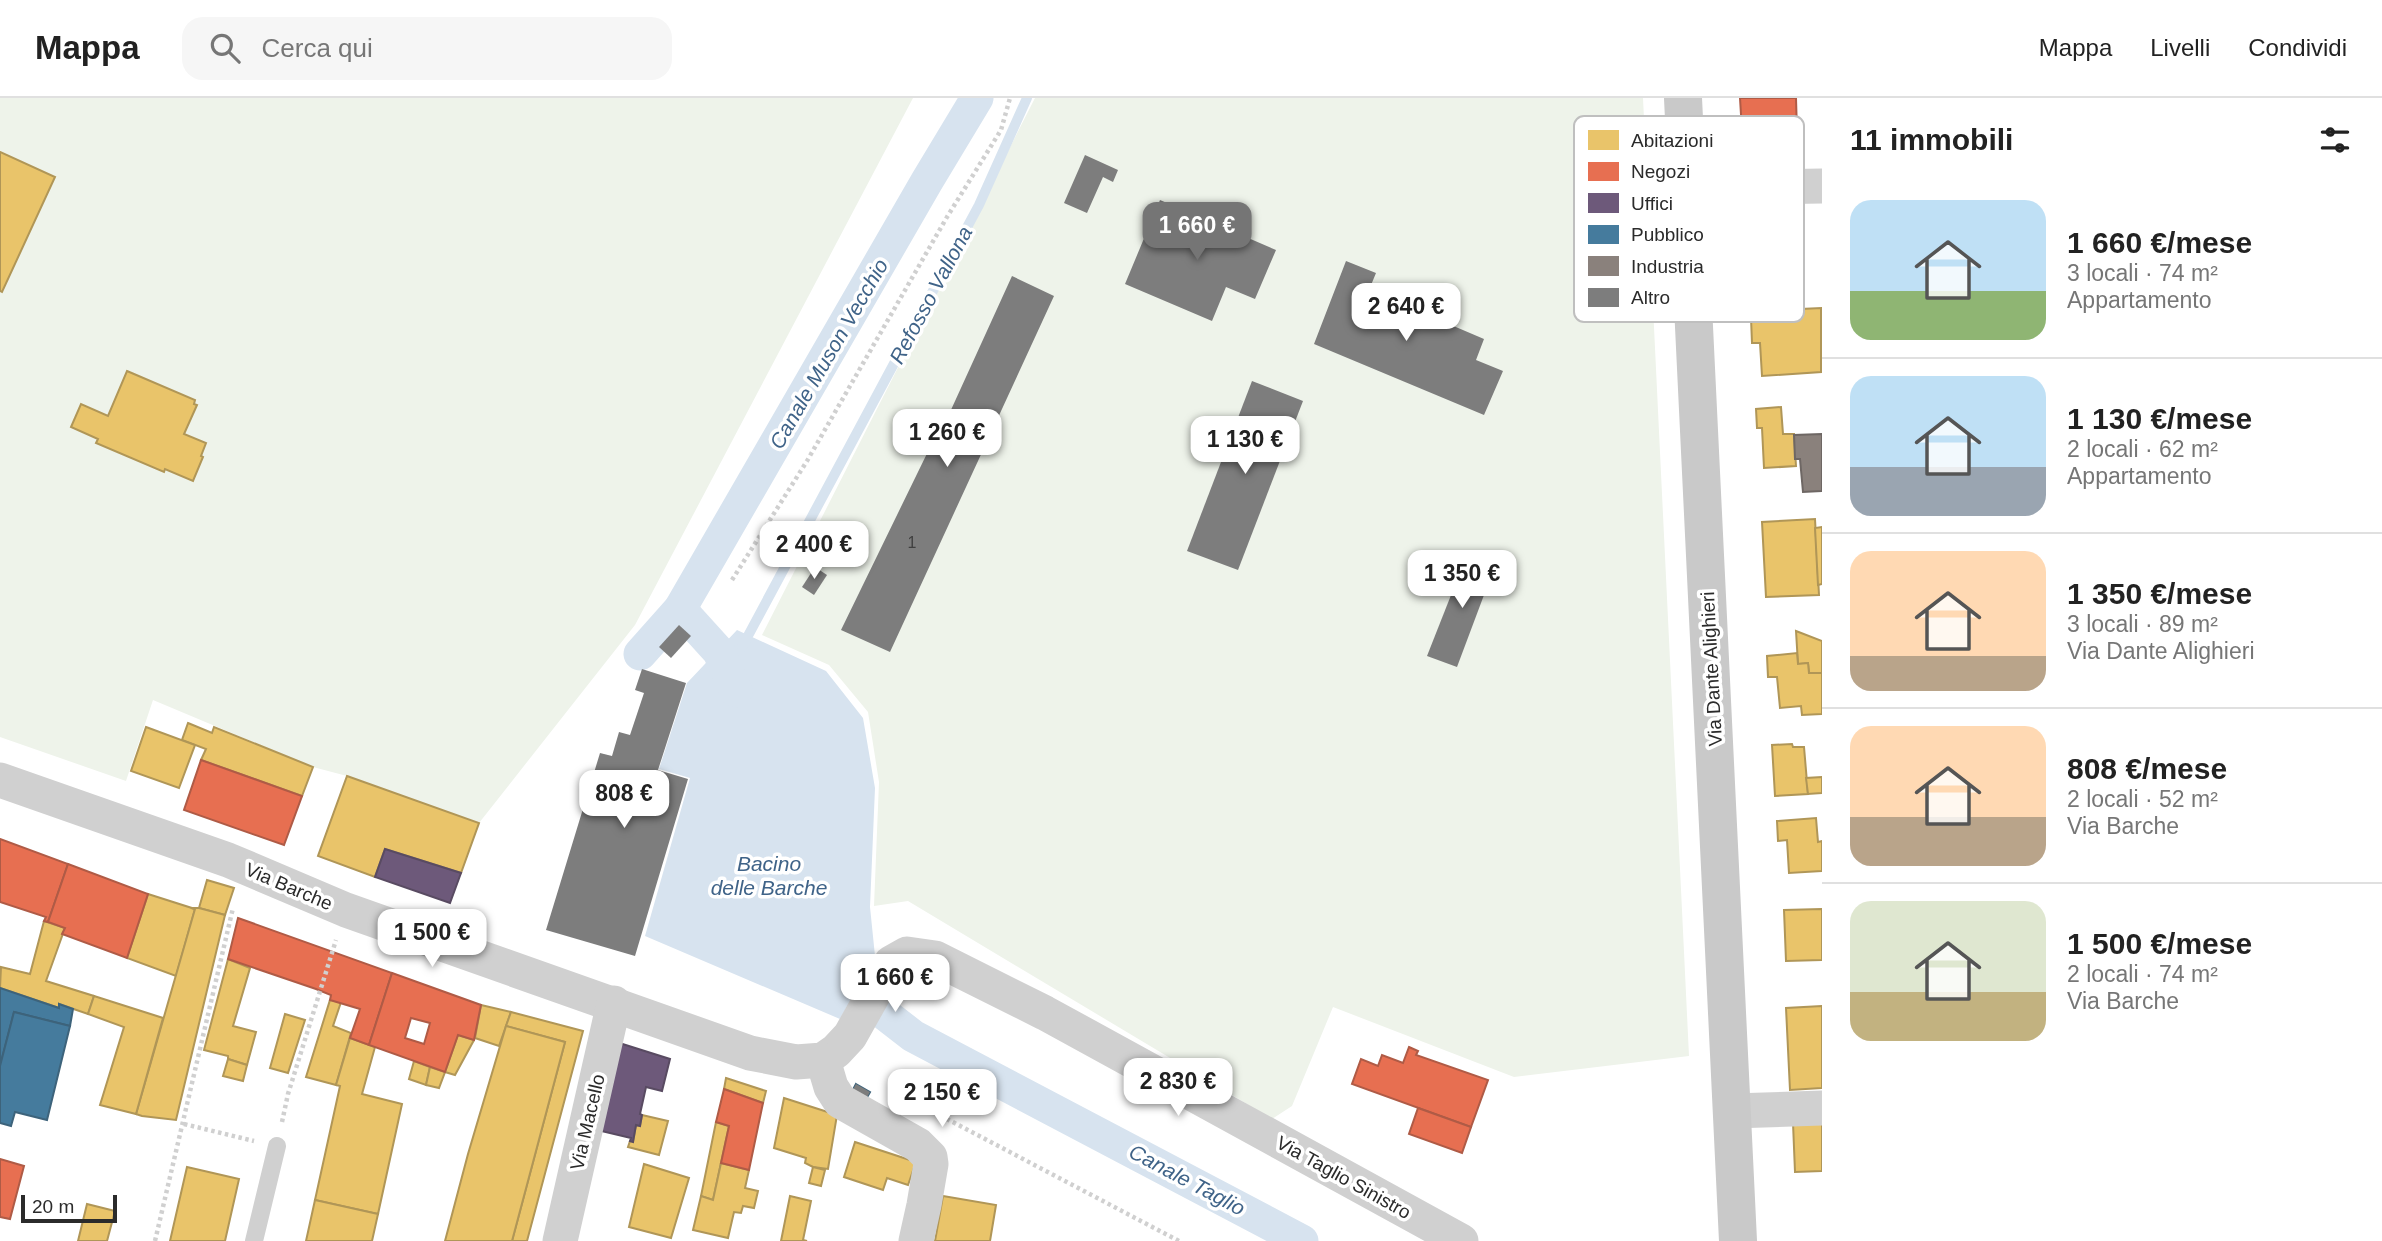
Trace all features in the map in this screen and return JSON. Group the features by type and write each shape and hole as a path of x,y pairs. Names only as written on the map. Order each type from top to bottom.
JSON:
{"main road":[{"name":"Via Dante Alighieri","path":"1684,98 1685,116"},
{"name":"Via Dante Alighieri","path":"1694,322 1738,1241"}],"street":[{"path":"1804,186 1822,186"},
{"name":"Via Barche","path":"0,780 228,860 346,910 750,1053 796,1062 823,1060"},
{"name":"Via Taglio Sinistro","path":"823,1060 850,1036 891,963 907,954 935,958 1045,1013 1461,1241"},
{"name":"Via Macello","path":"561,1241 614,1003"},
{"path":"823,1060 831,1087 840,1101 918,1145 929,1157 931,1164 916,1241"},
{"path":"1732,1111 1822,1108"}],"lane":[{"path":"254,1241 277,1146"}],"path":[{"path":"732,580 807,461 947,216 1001,130 1010,98"},
{"path":"155,1241 233,908"},
{"path":"184,1124 277,1146 288,1094 346,910"},
{"path":"926,1108 1179,1241"}],"shaded area":[{"path":"0,98 913,98 635,625 479,823 347,776 313,767 153,700 126,781 0,737 0,291 55,177 0,152"},
{"path":"1035,98 1643,98 1644,116 1574,116 1574,322 1654,322 1689,1056 1514,1077 1333,1007 1292,1106 1272,1119 908,901 874,906 879,782 868,712 829,665 762,635"}],"water":[{"name":"Bacino delle Barche","path":"737,630 826,671 863,718 875,788 870,907 875,956 840,1019 645,936 690,778 659,769 687,683"}],"building: Abitazioni":[{"path":"0,152 55,177 2,292 0,291"},
{"path":"1821,308 1821,372 1762,376 1760,343 1752,343 1751,322 1804,322 1804,309"},
{"path":"127,371 195,400 194,404 197,405 184,434 206,443 193,481 165,469 164,472 96,443 98,439 71,427 81,404 108,416"},
{"path":"1781,407 1783,434 1794,434 1796,466 1764,468 1762,428 1757,428 1756,409"},
{"path":"1815,519 1819,595 1766,597 1762,522"},
{"path":"1822,527 1822,584 1818,585 1815,528"},
{"path":"1796,631 1822,641 1822,673 1809,673 1808,663 1798,664"},
{"path":"1797,653 1798,664 1808,663 1809,673 1822,673 1822,714 1802,715 1801,706 1780,708 1777,677 1768,677 1767,656"},
{"path":"188,723 212,733 214,727 313,767 302,796 201,760 206,749 182,740"},
{"path":"146,727 195,745 179,788 131,771"},
{"path":"1792,744 1793,747 1804,747 1808,794 1775,796 1772,745"},
{"path":"347,776 479,823 461,873 385,849 375,877 318,856"},
{"path":"1822,777 1822,793 1808,794 1806,778"},
{"path":"1816,818 1818,842 1822,841 1822,871 1789,873 1787,840 1778,841 1777,821"},
{"path":"207,880 234,888 225,915 199,908"},
{"path":"148,894 195,909 176,976 127,958"},
{"path":"191,908 225,915 176,1120 142,1116 136,1114 195,909"},
{"path":"1822,909 1822,960 1786,961 1784,910"},
{"path":"44,921 65,928 46,981 94,996 88,1014 59,1004 59,1008 0,988 1,967 30,974"},
{"path":"228,959 250,968 233,1026 256,1032 247,1065 228,1059 228,1056 204,1050"},
{"path":"94,996 163,1018 136,1114 100,1105 124,1027 88,1014"},
{"path":"330,1000 341,1002 333,1026 351,1033 336,1085 306,1077"},
{"path":"481,1005 511,1012 499,1046 475,1038"},
{"path":"1822,1006 1822,1088 1790,1090 1786,1008"},
{"path":"511,1012 583,1031 527,1241 512,1241 565,1042 506,1026"},
{"path":"285,1014 305,1020 288,1073 270,1068"},
{"path":"506,1026 565,1042 512,1241 445,1241 468,1154"},
{"path":"458,1035 474,1040 455,1075 445,1072"},
{"path":"350,1038 375,1047 362,1094 402,1104 378,1214 315,1200 340,1086 336,1085"},
{"path":"228,1059 247,1065 243,1081 223,1076"},
{"path":"414,1061 430,1067 426,1085 409,1079"},
{"path":"430,1067 445,1072 439,1088 426,1085"},
{"path":"726,1078 766,1091 763,1103 724,1089"},
{"path":"784,1098 837,1115 828,1169 813,1167 805,1163 806,1158 774,1148"},
{"path":"642,1115 668,1121 659,1155 628,1147 630,1141 633,1142 636,1125 640,1126"},
{"path":"716,1122 729,1126 713,1200 701,1196"},
{"path":"1822,1122 1822,1171 1795,1172 1793,1123"},
{"path":"855,1142 916,1162 908,1185 887,1178 883,1190 844,1177"},
{"path":"721,1163 749,1170 745,1188 758,1191 754,1208 743,1206 741,1213 734,1212 728,1238 693,1230 701,1196 713,1200"},
{"path":"644,1164 689,1178 671,1238 629,1227"},
{"path":"187,1167 239,1179 225,1241 170,1241"},
{"path":"813,1167 825,1170 821,1186 809,1183"},
{"path":"790,1196 811,1201 803,1240 807,1241 781,1241"},
{"path":"943,1196 996,1205 990,1241 935,1241"},
{"path":"315,1200 378,1214 372,1241 306,1241"},
{"path":"87,1204 115,1211 107,1241 78,1241"}],"building: Negozi":[{"path":"1740,98 1796,98 1797,116 1741,116"},
{"path":"201,760 302,796 284,845 184,810"},
{"path":"0,839 68,864 48,922 44,921 46,917 0,902"},
{"path":"68,864 148,894 127,958 62,934 65,928 48,922"},
{"path":"238,918 392,973 369,1045 350,1038 360,1009 330,1000 331,995 316,989 228,959"},
{"path":"392,973 481,1005 474,1040 458,1035 445,1072 369,1045","holes":["411,1018 430,1023 424,1044 405,1038"]},
{"path":"1409,1047 1418,1051 1416,1055 1488,1080 1471,1127 1352,1084 1361,1059 1378,1066 1382,1055 1403,1063"},
{"path":"724,1089 763,1103 749,1170 721,1163 729,1126 716,1122"},
{"path":"1418,1108 1471,1127 1462,1153 1409,1134"},
{"path":"0,1159 24,1166 10,1219 0,1217"}],"building: Uffici":[{"path":"385,849 461,873 450,903 375,877"},
{"path":"613,1041 670,1059 662,1091 646,1087 640,1126 636,1125 633,1142 630,1141 631,1138 593,1129"}],"building: Pubblico":[{"path":"0,988 59,1008 59,1004 73,1009 70,1026 14,1012 0,1066"},
{"path":"14,1012 70,1026 47,1120 15,1112 11,1126 0,1123 0,1066"},
{"path":"856,1084 870,1092 862,1106 848,1099"}],"building: Industria":[{"path":"1822,434 1822,491 1803,492 1800,459 1795,459 1794,435"}],"building: Altro":[{"path":"1085,155 1118,170 1113,182 1103,177 1087,213 1064,203"},
{"path":"1160,200 1276,250 1255,299 1226,287 1212,321 1125,284"},
{"path":"1346,261 1376,273 1369,290 1484,339 1476,360 1503,371 1484,415 1314,344"},
{"path":"1012,276 1054,296 890,652 841,630 936,435 940,434"},
{"path":"1252,381 1303,401 1238,570 1187,551"},
{"path":"1468,552 1496,563 1457,667 1427,656"},
{"path":"815,567 827,575 814,595 802,587"},
{"path":"679,625 691,636 671,658 659,647"},
{"path":"642,669 686,683 658,770 688,779 635,956 546,930 600,753 612,756 619,732 630,735 644,693 635,690"},
{"path":"856,1084 870,1092 862,1106 848,1099"}],"waterway":[{"name":"Canale Muson Vecchio","path":"640,654 680,609 977,98"},
{"name":"Refosso Vallona","path":"742,647 979,205 1027,98"},
{"path":"680,609 719,652 736,691"},
{"name":"Canale Taglio","path":"852,982 855,991 913,1036 1302,1241"}]}
